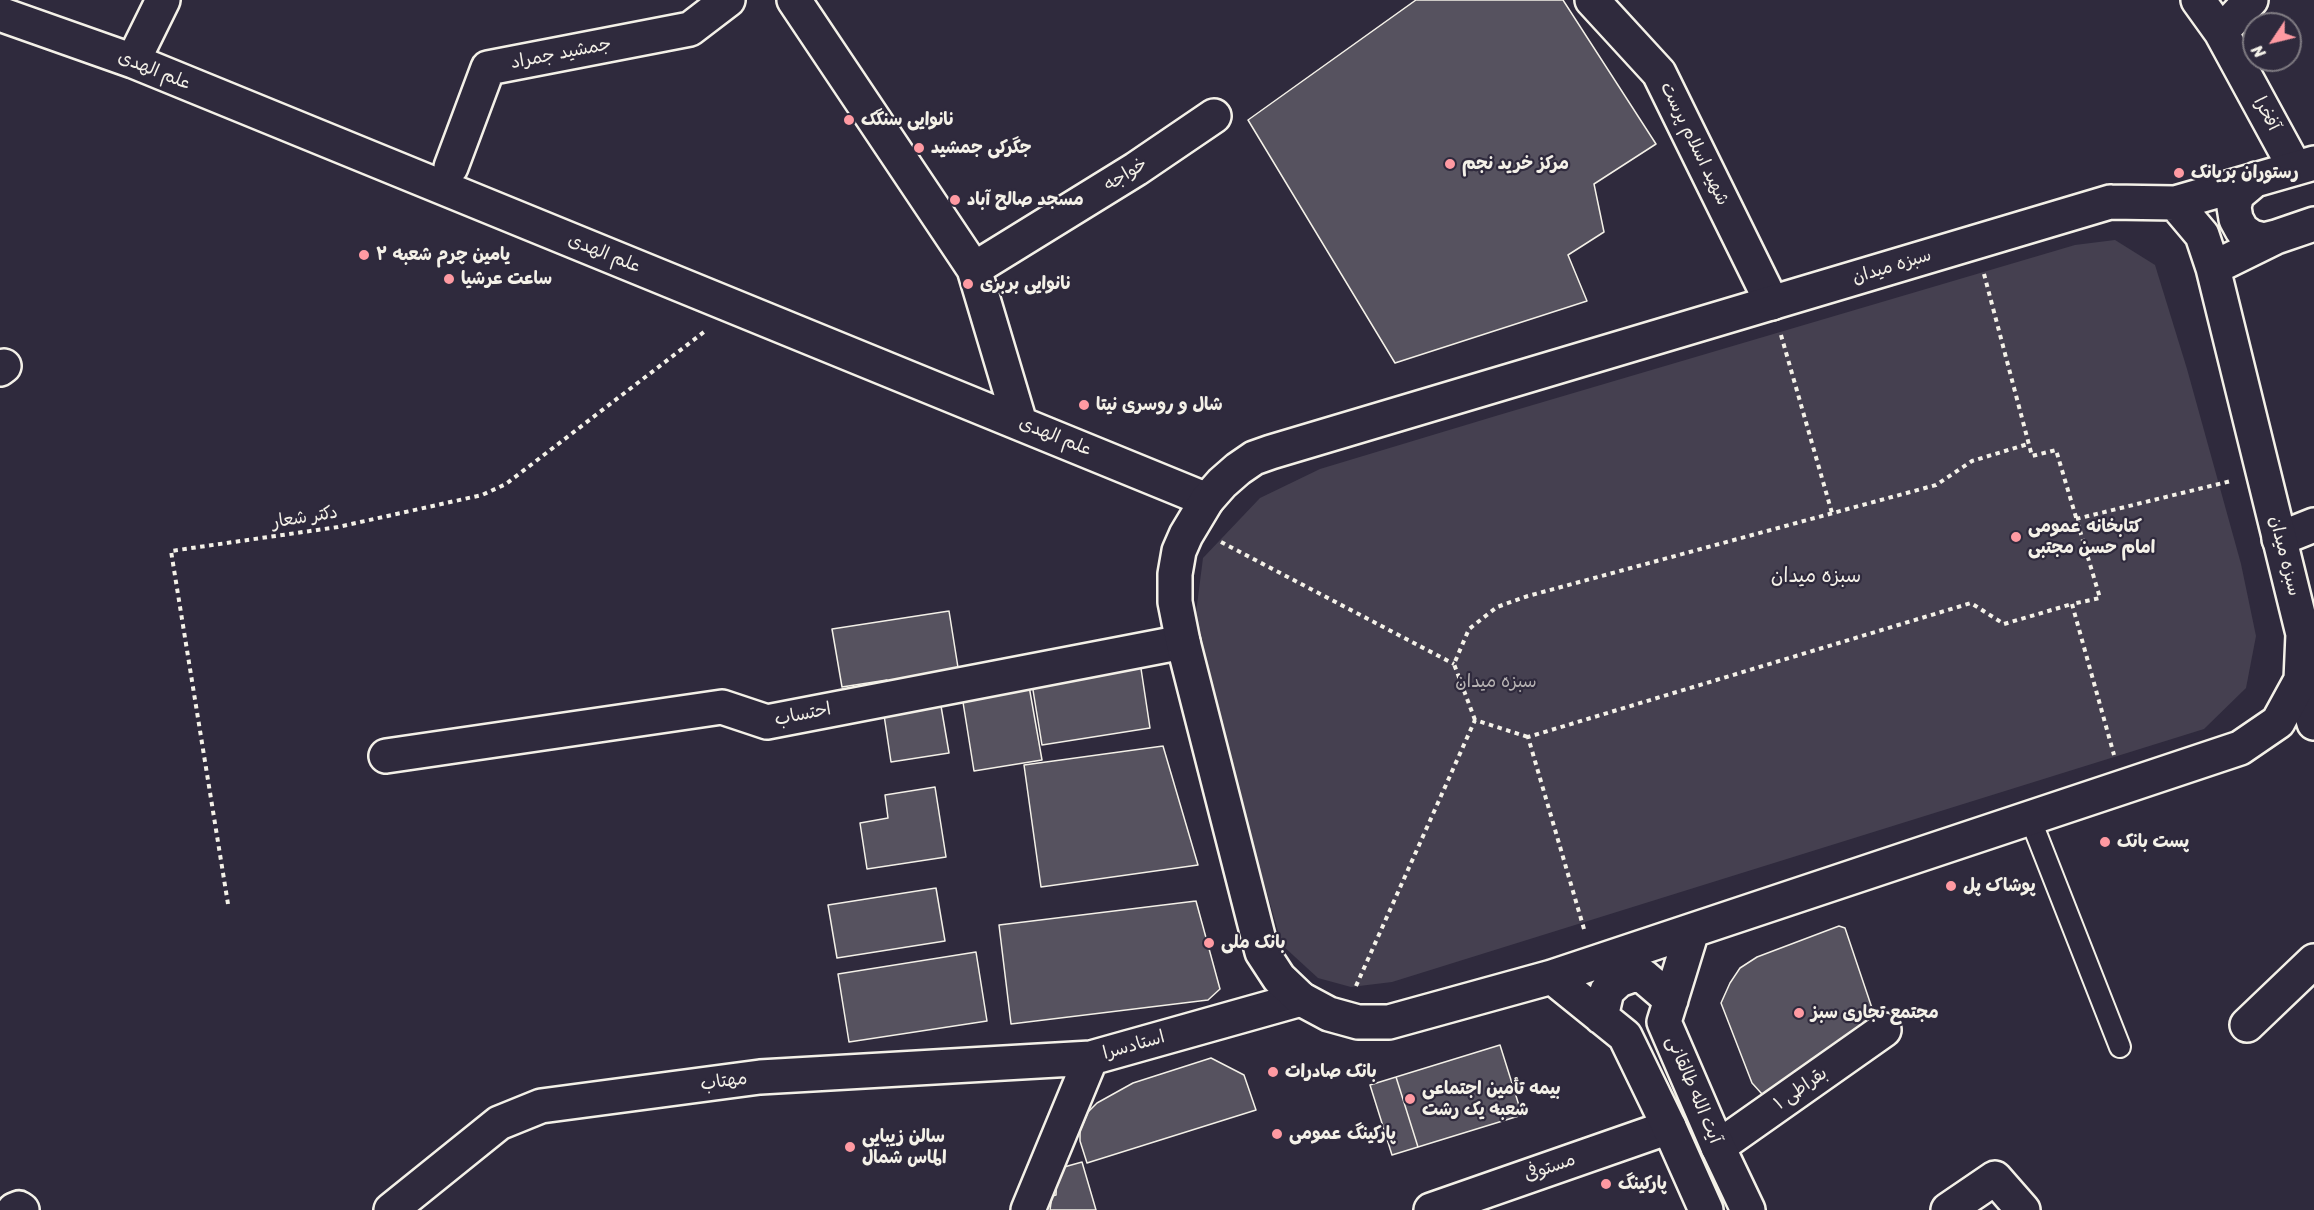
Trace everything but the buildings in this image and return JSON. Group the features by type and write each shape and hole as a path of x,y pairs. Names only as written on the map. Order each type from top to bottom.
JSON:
{"street":[{"path":"133,62 163,0"},
{"name":"جمشید جمراد","path":"451,167 488,68 690,29 728,0"},
{"path":"794,0 974,269 1020,423"},
{"name":"شهید اسلام پرست","path":"1592,0 1659,73 1772,303"},
{"name":"آفخرا","path":"2198,0 2221,32 2305,165"},
{"path":"2221,32 2251,0"},
{"name":"علم الهدی","path":"0,14 133,62 1020,423 1199,513"},
{"name":"خواجه","path":"974,269 1136,170 1214,116"},
{"path":"2175,203 2305,165"},
{"path":"2256,179 2237,195 2234,207 2236,219 2242,230 2252,237 2264,240 2314,224"},
{"name":"سبزه میدان","path":"2110,202 2175,203 2202,235 2213,268 2303,634 2308,679 2278,722 2240,748 1552,977 1389,1022 1358,1022 1329,1014 1302,999 1279,978 1262,952 1183,642 1175,602 1174,574 1179,551 1199,513 1238,469 1271,452 1976,243 2110,202"},
{"path":"2213,268 2276,237"},
{"path":"2280,539 2314,525"},
{"name":"احتساب","path":"386,756 722,707 767,722 1183,642"},
{"path":"2308,679 2314,723"},
{"name":"آیت الله طالقانی","path":"1692,931 1664,1022 1748,1210"},
{"path":"2247,1025 2314,961"},
{"path":"1601,1017 1607,991 1619,980 1633,975 1643,976 1671,999"},
{"name":"آیت الله طالقانی","path":"1552,977 1625,1036 1706,1210"},
{"name":"استادسرا","path":"1028,1210 1091,1058 1302,999"},
{"name":"بقراطی ۱","path":"1718,1147 1884,1030"},
{"name":"مهتاب","path":"391,1210 499,1123 541,1106 760,1077 1091,1058"},
{"name":"مستوفی","path":"1431,1210 1669,1127"},
{"path":"1948,1210 1995,1178 2023,1210"},
{"path":"14,1210 19,1208 22,1210"}],"lane":[{"path":"2030,818 2120,1047"}],"path":[{"path":"1474,720 1528,737 1971,603 2004,624 2100,598 2056,450 2032,456 1976,243"},
{"path":"1772,303 1832,513"},
{"name":"دکتر شعار","path":"228,904 171,551 338,527 482,495 506,484 736,308"},
{"path":"1454,664 1469,629 1497,608 1528,596 1936,485 1972,461 2028,444"},
{"path":"2076,519 2263,473"},
{"path":"1199,513 1454,664 1474,720 1342,1018"},
{"path":"2072,604 2123,787"},
{"path":"1528,737 1594,963"}],"green space":[{"name":"سبزه میدان","path":"2115,240 2155,265 2187,369 2241,564 2256,636 2246,688 2204,729 1392,982 1351,987 1318,978 1282,945 1206,681 1196,613 1203,558 1260,498 1320,469 2075,245"}],"place":[{"name":"نانوایی سنگک","path":"849,120"},
{"name":"جگرکی جمشید","path":"919,148"},
{"name":"مرکز خرید نجم","path":"1450,164"},
{"name":"رستوران بریانک","path":"2179,173"},
{"name":"مسجد صالح آباد","path":"955,200"},
{"name":"یامین چرم شعبه ۲","path":"364,255"},
{"name":"ساعت عرشیا","path":"449,279"},
{"name":"نانوایی بربری","path":"968,284"},
{"name":"شال و روسری نیتا","path":"1084,405"},
{"name":"کتابخانه عمومی امام حسن مجتبی","path":"2016,537"},
{"name":"پست بانک","path":"2105,842"},
{"name":"پوشاک پل","path":"1951,886"},
{"name":"بانک ملی","path":"1209,943"},
{"name":"مجتمع تجاری سبز","path":"1799,1013"},
{"name":"بانک صادرات","path":"1273,1072"},
{"name":"بیمه تأمین اجتماعی شعبه یک رشت","path":"1410,1099"},
{"name":"پارکینگ عمومی","path":"1277,1134"},
{"name":"سالن زیبایی الماس شمال","path":"850,1147"},
{"name":"پارکینگ","path":"1606,1184"}],"district":[{"name":"سبزه میدان","path":"1816,577"}]}
